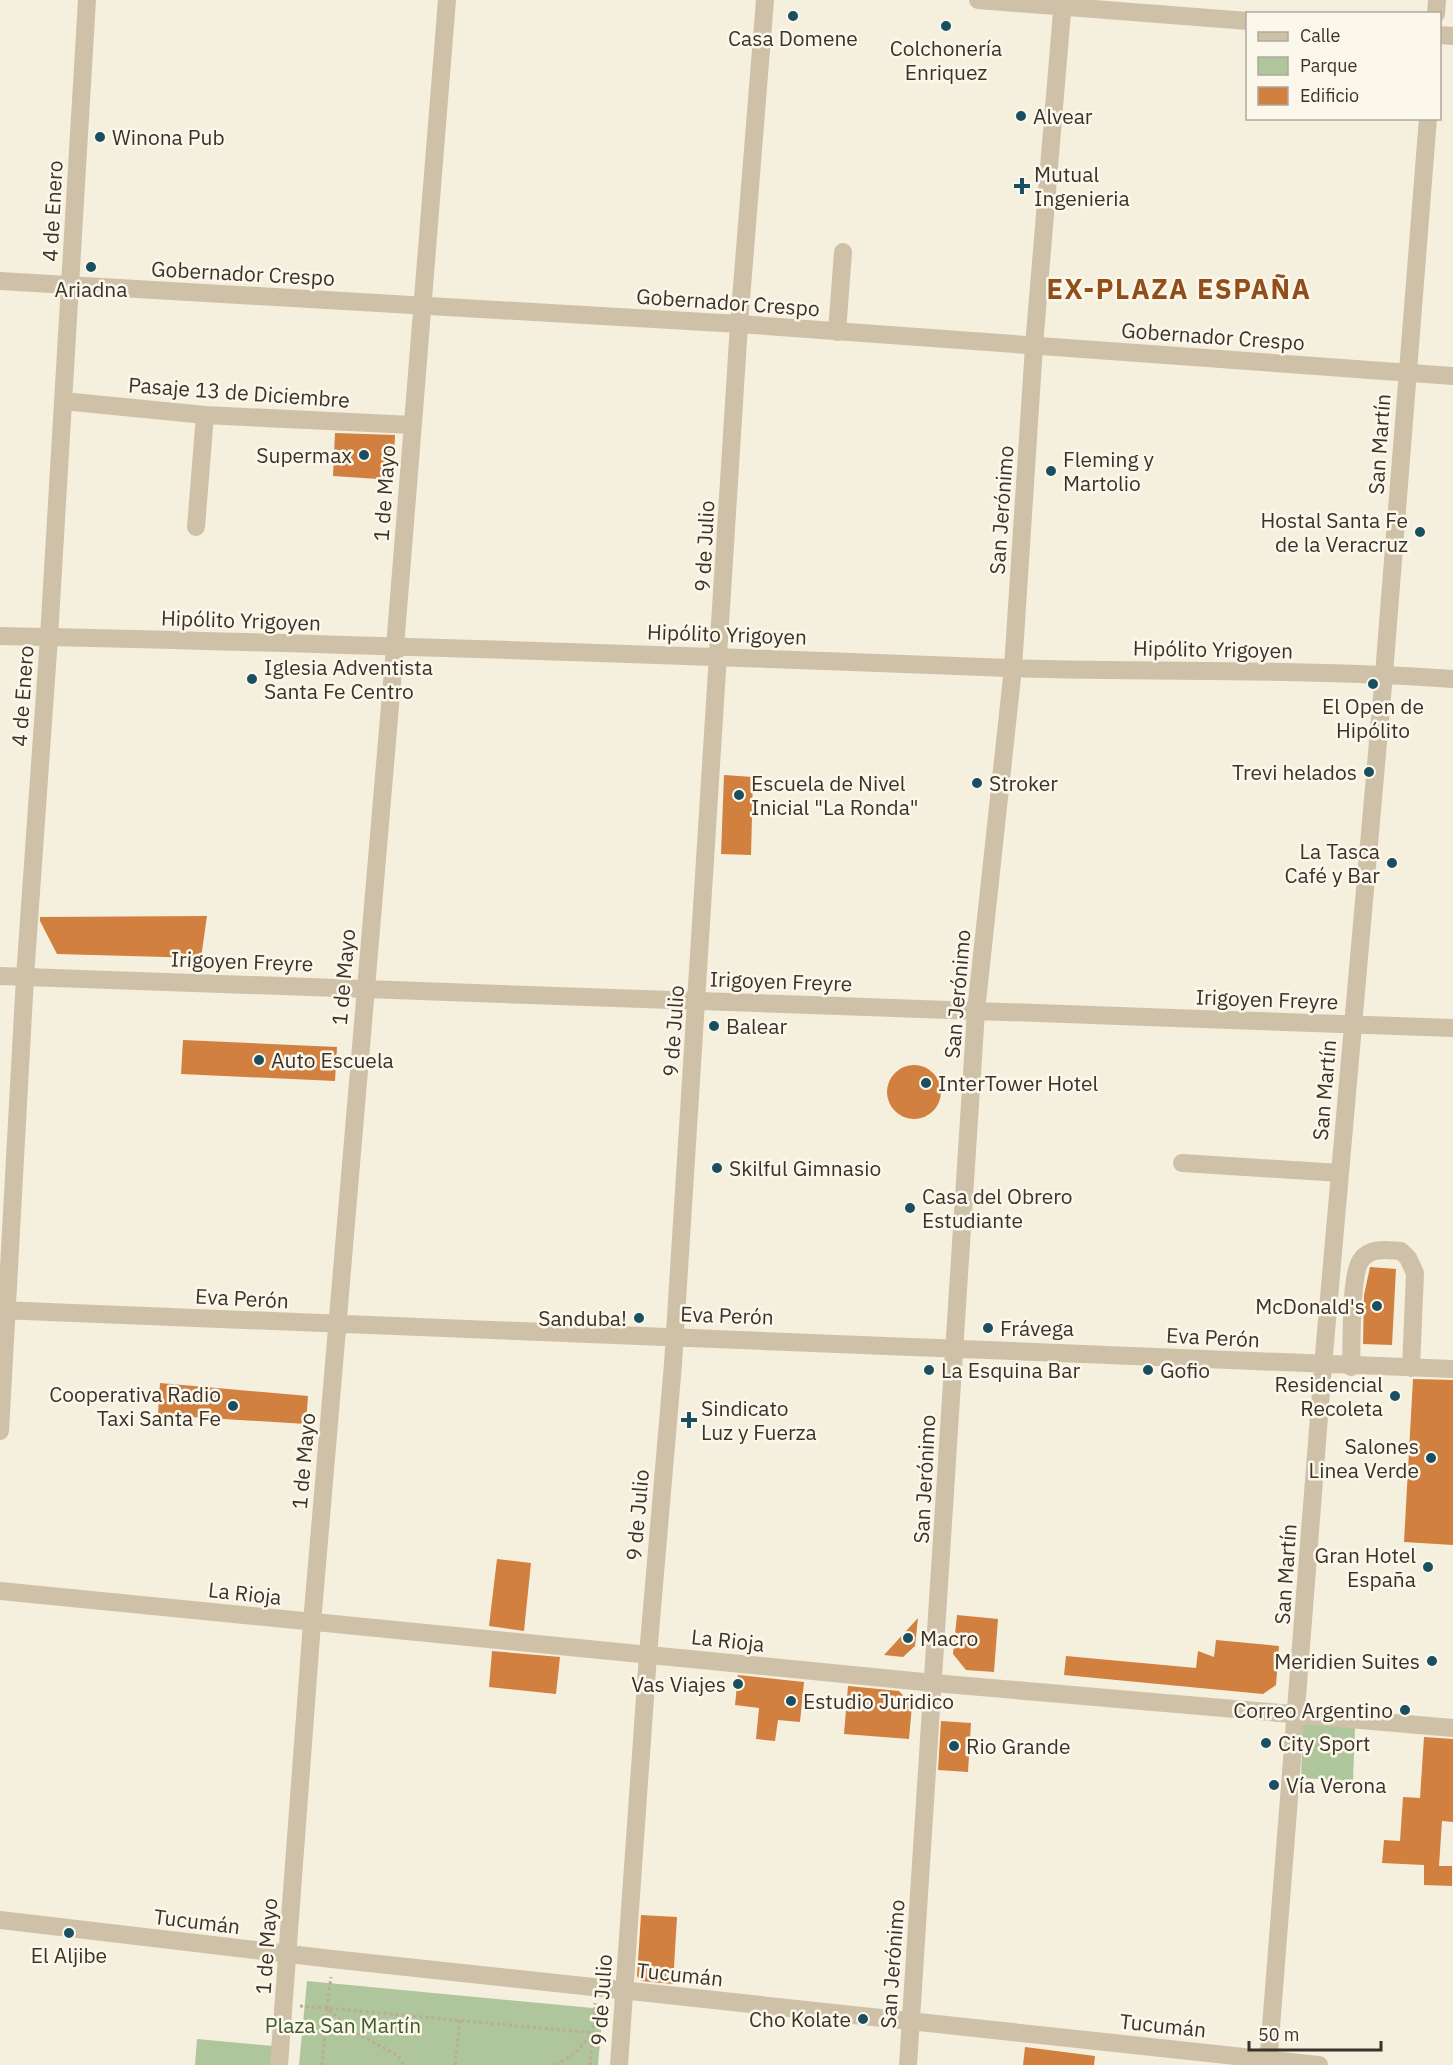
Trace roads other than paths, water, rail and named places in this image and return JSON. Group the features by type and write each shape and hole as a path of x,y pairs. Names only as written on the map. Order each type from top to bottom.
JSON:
{"street":[{"name":"4 de Enero","path":"0,1431 4,1310 49,637 87,0"},
{"name":"1 de Mayo","path":"279,2065 312,1623 364,988 395,647 447,0"},
{"name":"9 de Julio","path":"619,2065 648,1655 675,1335 720,656 739,324 765,0"},
{"path":"978,0 1063,4 1246,21"},
{"name":"San Jerónimo","path":"908,2065 976,1011 1013,668 1035,346 1063,4"},
{"name":"San Martín","path":"1268,2062 1323,1366 1384,674 1428,120"},
{"path":"837,332 843,252"},
{"name":"Gobernador Crespo","path":"0,281 739,324 1453,376"},
{"name":"Pasaje 13 de Diciembre","path":"63,401 205,415 412,425"},
{"path":"196,527 205,415"},
{"name":"Hipólito Yrigoyen","path":"0,636 720,656 1013,668 1384,674 1453,679"},
{"name":"Irigoyen Freyre","path":"0,976 1453,1028"},
{"path":"1182,1163 1340,1173"},
{"path":"1351,1367 1355,1275 1362,1259 1375,1250 1384,1250 1401,1251 1408,1258 1415,1274 1411,1368"},
{"name":"Eva Perón","path":"4,1310 338,1325 675,1335 1323,1366 1453,1369"},
{"name":"La Rioja","path":"0,1591 934,1683 1453,1728"},
{"name":"Tucumán","path":"0,1920 332,1959 910,2020 1268,2062 1319,2065"}],"place":[{"name":"Casa Domene","path":"793,16"},
{"name":"Colchonería Enriquez","path":"946,26"},
{"name":"Alvear","path":"1021,116"},
{"name":"Winona Pub","path":"100,137"},
{"name":"Mutual Ingenieria","path":"1022,186"},
{"name":"Ariadna","path":"91,267"},
{"name":"Supermax","path":"364,455"},
{"name":"Fleming y Martolio","path":"1051,471"},
{"name":"Hostal Santa Fe de la Veracruz","path":"1420,532"},
{"name":"Iglesia Adventista Santa Fe Centro","path":"252,679"},
{"name":"El Open de Hipólito","path":"1373,684"},
{"name":"Trevi helados","path":"1369,772"},
{"name":"Stroker","path":"977,783"},
{"name":"Escuela de Nivel Inicial \"La Ronda\"","path":"739,795"},
{"name":"La Tasca Café y Bar","path":"1392,863"},
{"name":"Balear","path":"714,1026"},
{"name":"Auto Escuela","path":"259,1060"},
{"name":"InterTower Hotel","path":"926,1083"},
{"name":"Skilful Gimnasio","path":"717,1168"},
{"name":"Casa del Obrero Estudiante","path":"910,1208"},
{"name":"McDonald's","path":"1377,1306"},
{"name":"Sanduba!","path":"639,1318"},
{"name":"Frávega","path":"988,1328"},
{"name":"La Esquina Bar","path":"929,1370"},
{"name":"Gofio","path":"1148,1370"},
{"name":"Residencial Recoleta","path":"1395,1396"},
{"name":"Cooperativa Radio Taxi Santa Fe","path":"233,1406"},
{"name":"Sindicato Luz y Fuerza","path":"689,1420"},
{"name":"Salones Linea Verde","path":"1431,1458"},
{"name":"Gran Hotel España","path":"1428,1567"},
{"name":"Macro","path":"908,1638"},
{"name":"Meridien Suites","path":"1432,1661"},
{"name":"Vas Viajes","path":"738,1684"},
{"name":"Estudio Juridico","path":"791,1701"},
{"name":"Correo Argentino","path":"1405,1710"},
{"name":"City Sport","path":"1266,1743"},
{"name":"Rio Grande","path":"954,1746"},
{"name":"Vía Verona","path":"1274,1785"},
{"name":"El Aljibe","path":"69,1933"},
{"name":"Cho Kolate","path":"863,2019"}],"district":[{"name":"EX-PLAZA ESPAÑA","path":"1179,288"}],"park label":[{"name":"Plaza San Martín","path":"343,2025"}]}
